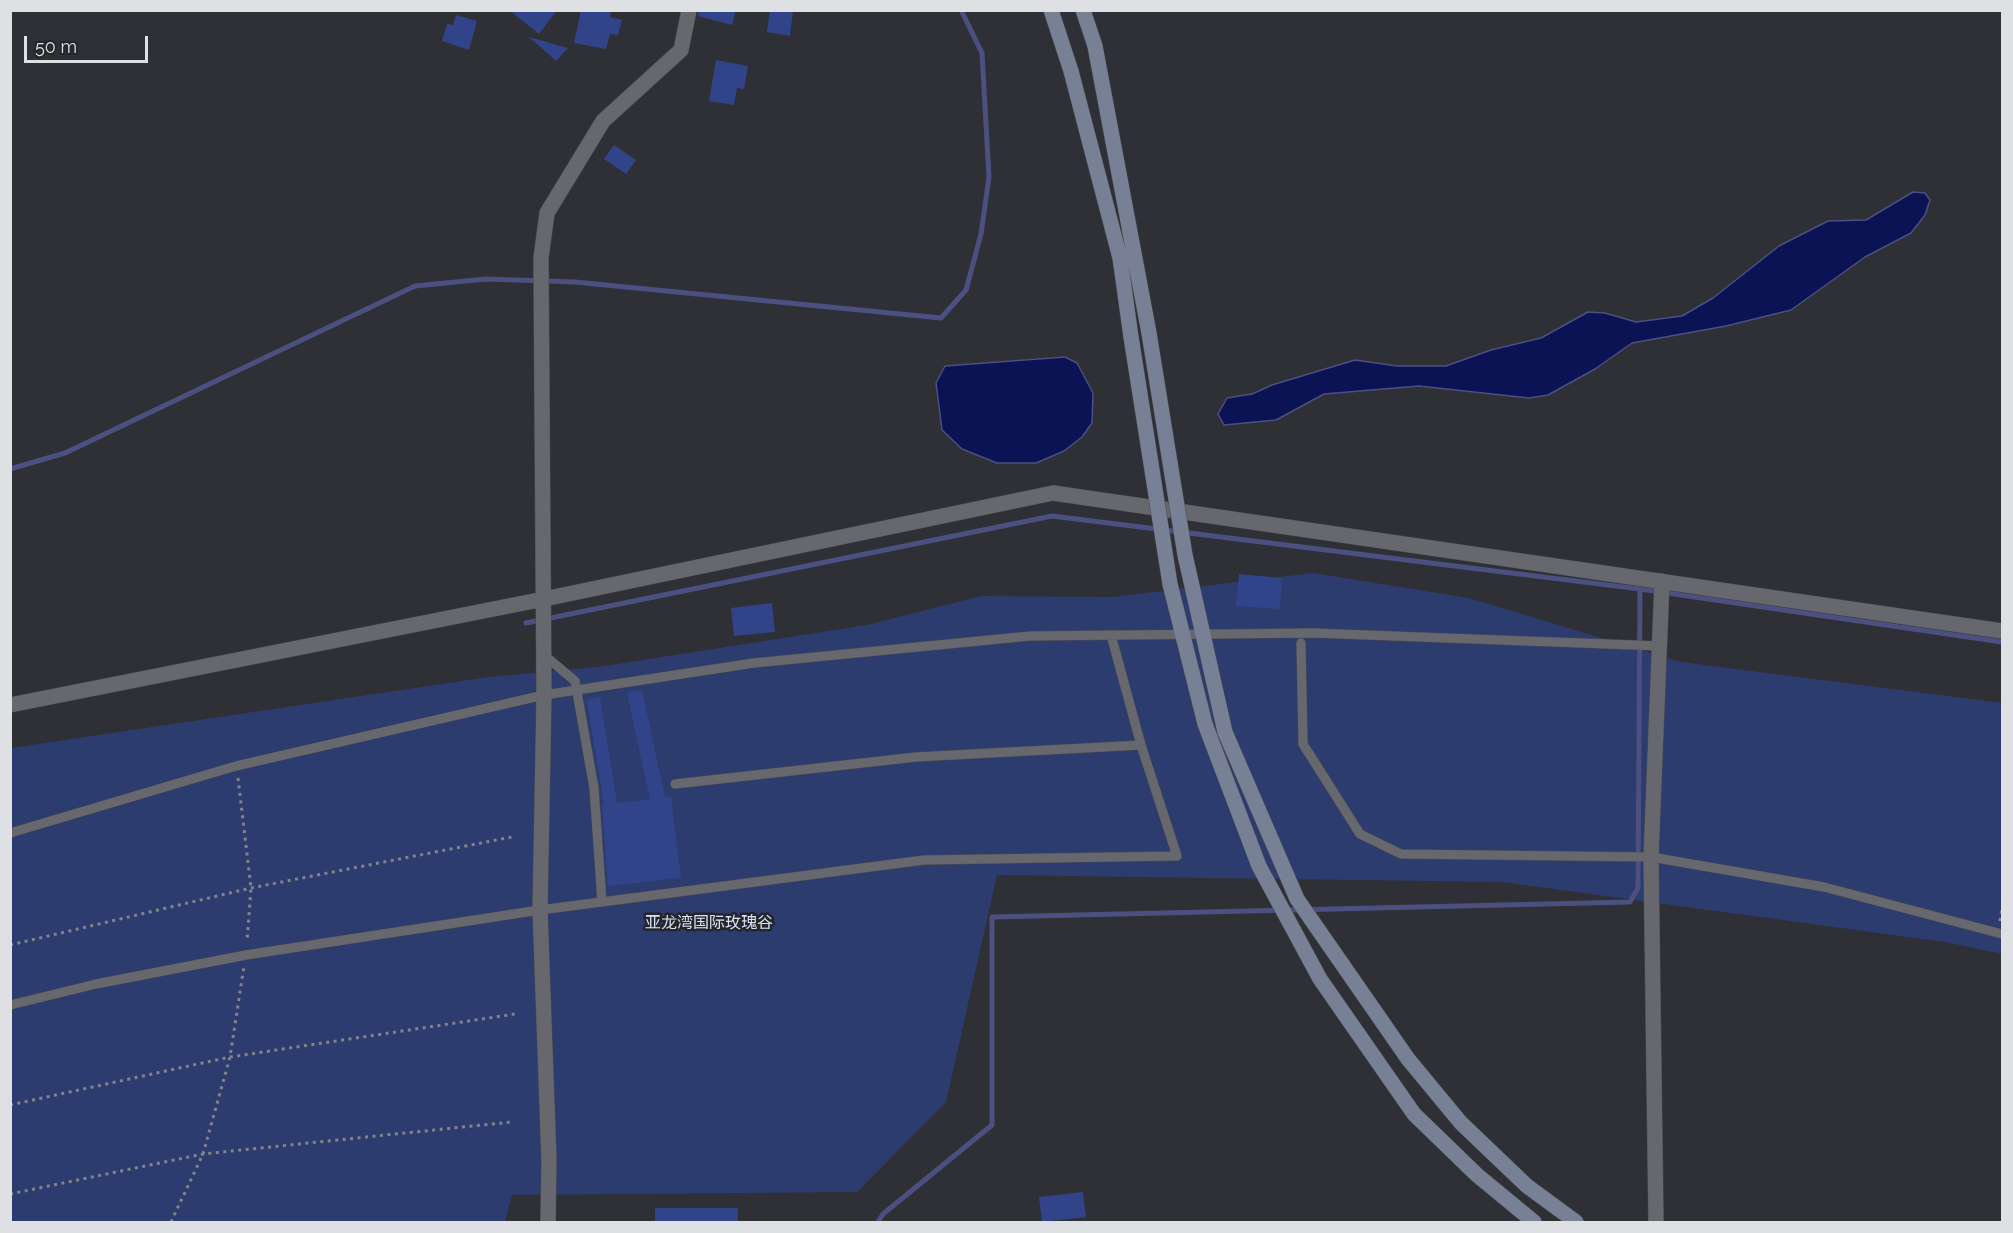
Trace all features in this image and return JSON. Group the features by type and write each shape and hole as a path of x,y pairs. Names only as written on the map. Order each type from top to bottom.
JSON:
{"main road":[{"path":"1051,10 1071,71 1120,258 1170,584 1205,724 1258,866 1320,979 1414,1113 1477,1175 1534,1222"},
{"path":"1083,10 1095,46 1149,333 1185,555 1225,732 1297,899 1408,1059 1461,1124 1527,1186 1576,1222"}],"street":[{"path":"549,1222 540,910 544,695 541,298 542,258 547,213 603,122 681,50 689,10"},
{"path":"10,705 544,599 1053,493 2002,632"},
{"path":"1656,1222 1651,857 1662,581"}],"lane":[{"path":"10,833 237,766 544,695 754,663 1030,636 1312,633 1660,646"},
{"path":"10,1005 96,984 246,955 540,910 924,860 1177,856 1142,746 1111,635"},
{"path":"1302,643 1303,744 1360,834 1401,854 1651,857 1824,887 2002,934"},
{"path":"544,655 575,681 594,788 602,902"},
{"path":"675,784 916,756 1142,746"}],"path":[{"path":"171,1222 203,1154 230,1057 246,955 251,888 237,766"},
{"path":"10,945 251,888 512,837"},
{"path":"10,1105 230,1057 515,1014"},
{"path":"10,1194 203,1154 511,1122"}],"green space":[{"name":"亚龙湾国际玫瑰谷","path":"1313,573 1469,598 1681,662 2002,703 2002,954 1945,942 1502,882 997,875 946,1102 857,1192 512,1195 505,1222 11,1222 11,748 489,677 598,667 867,625 981,596 1112,597"}],"shaded area":[{"path":"1913,192 1925,193 1930,200 1925,215 1911,233 1865,257 1791,310 1726,326 1632,343 1595,369 1548,395 1529,398 1419,386 1324,394 1276,420 1224,425 1218,414 1227,398 1252,394 1272,385 1355,360 1397,366 1446,366 1491,350 1541,338 1588,312 1605,313 1636,322 1682,316 1713,298 1779,246 1828,221 1866,220"},
{"path":"1065,357 1077,363 1093,393 1092,423 1082,437 1064,451 1036,463 997,463 962,449 942,430 936,383 945,366"}],"building":[{"path":"509,10 557,10 539,34"},
{"path":"581,10 611,10 610,17 622,20 618,35 610,34 606,49 574,43"},
{"path":"699,10 736,10 732,25 698,16"},
{"path":"770,10 793,10 790,36 767,32"},
{"path":"456,15 477,21 469,50 442,41 447,24 453,25"},
{"path":"529,37 568,48 556,61"},
{"path":"716,60 748,66 744,89 737,88 734,105 709,101"},
{"path":"614,145 636,160 626,174 604,159"},
{"path":"1239,574 1282,578 1280,609 1236,606"},
{"path":"772,603 775,632 734,636 731,608"},
{"path":"642,690 665,797 671,797 681,878 608,886 602,805 604,805 587,700 600,697 617,803 650,799 627,693"},
{"path":"1083,1192 1086,1217 1042,1222 1039,1197"},
{"path":"655,1208 738,1208 738,1222 655,1222"}],"waterway":[{"path":"10,469 65,453 415,286 486,279 575,282 941,318 966,290 981,234 989,177 982,53 961,10"},
{"path":"526,623 1052,516 1640,589 2002,642"},
{"path":"878,1222 883,1214 992,1125 992,917 1630,902 1638,888 1640,589"}]}
